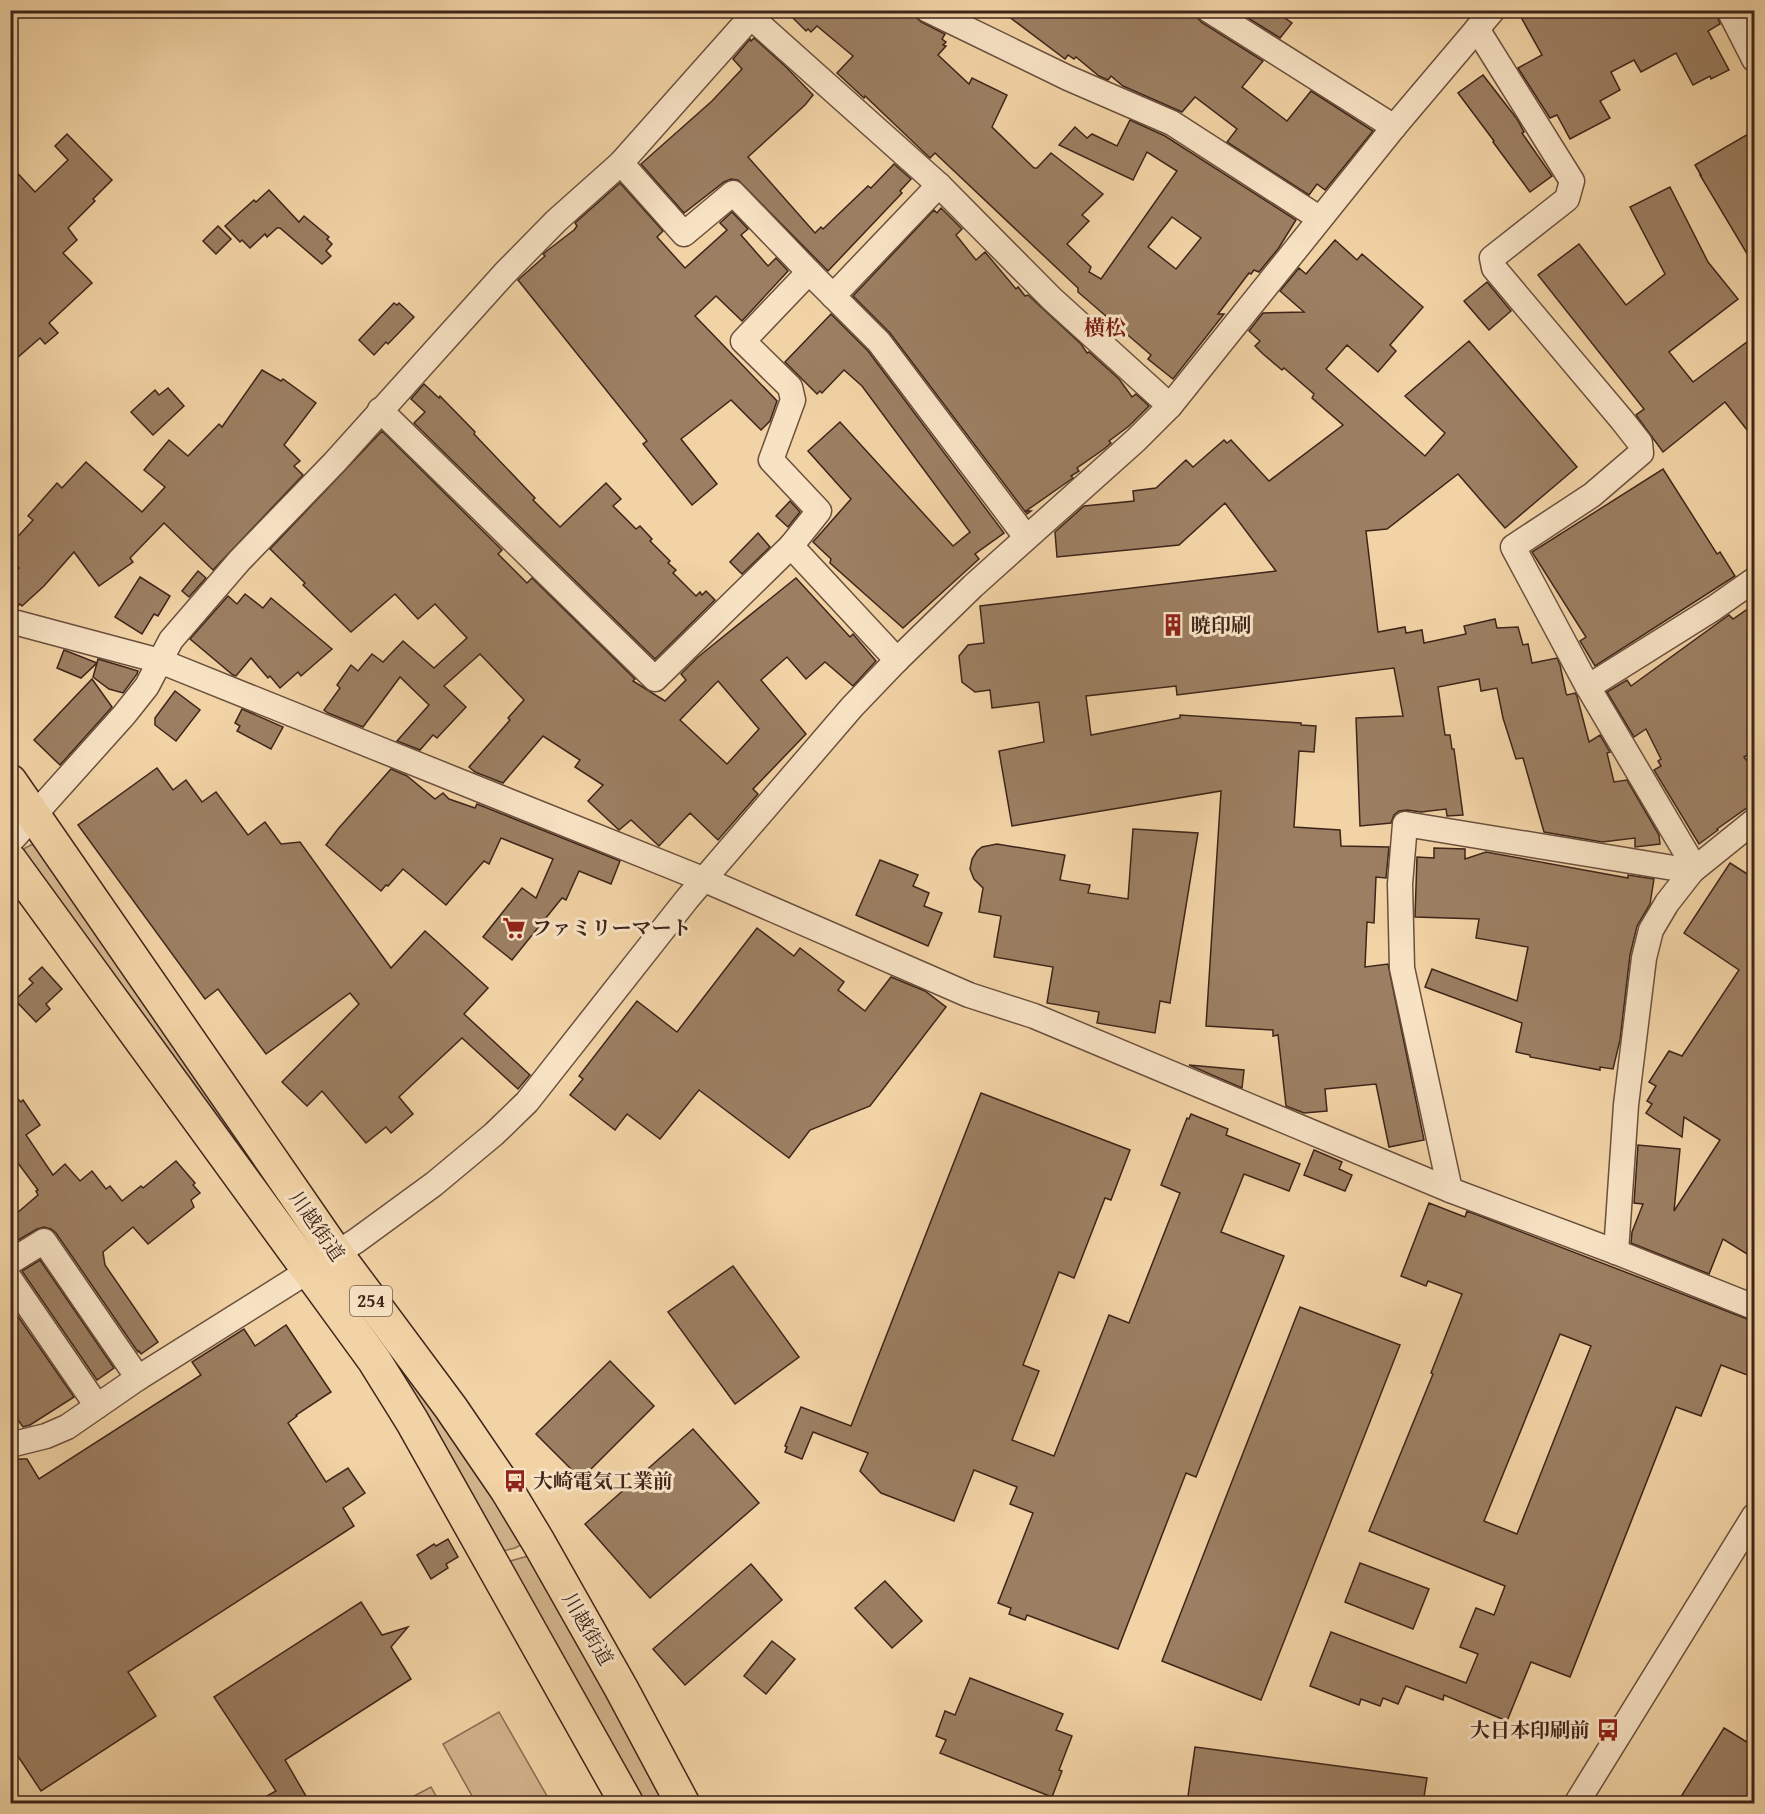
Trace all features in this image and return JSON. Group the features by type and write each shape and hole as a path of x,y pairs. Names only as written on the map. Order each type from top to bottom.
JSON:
{"highway":[{"name":"川越街道","path":"10,781 322,1261 374,1360 412,1421 627,1803"},
{"name":"川越街道","path":"12,861 322,1261 451,1408 507,1490 621,1688 683,1803"}],"street":[{"path":"928,10 1068,78 1172,123 1319,218"},
{"path":"1209,10 1394,127"},
{"path":"15,1439 67,1427 138,1378 356,1241 434,1184 494,1134 527,1102 687,899 852,707 897,660 1026,537 1136,440 1170,406 1319,218 1493,10"},
{"path":"1729,10 1755,59"},
{"path":"12,861 33,815 124,715 147,686 171,640 240,560 334,463 504,274 556,221 621,163 754,14 939,185 1052,299 1170,406"},
{"path":"1477,29 1572,181 1567,198 1492,258 1494,268 1640,443 1641,453 1592,495 1513,547 1588,687 1693,869"},
{"path":"621,163 684,234 733,193 879,342 1026,537"},
{"path":"833,296 939,185"},
{"path":"380,410 655,679 791,546 819,511 771,460 794,400 790,387 743,341 808,272"},
{"path":"791,546 897,660"},
{"path":"1588,687 1755,580"},
{"path":"10,621 160,662 705,880 969,995 1034,1016 1450,1190 1755,1307"},
{"path":"1616,1252 1626,1105 1644,958 1651,930 1667,903 1693,869 1755,821"},
{"path":"1450,1190 1402,968 1400,884 1405,824 1693,869"},
{"path":"10,1262 44,1241 138,1378"},
{"path":"10,1279 97,1406"},
{"path":"1576,1803 1755,1516"}],"shaded area":[{"path":"41,844 314,1241 306,1248 22,856 25,848"},
{"path":"357,1294 528,1541 515,1548 495,1553 349,1299"},
{"path":"532,1555 672,1803 638,1803 503,1563"},
{"path":"499,1712 551,1803 476,1803 443,1744"},
{"path":"431,1787 440,1803 401,1803"}],"building":[{"path":"785,10 914,10 921,22 945,34 942,39 946,42 943,45 946,46 938,55 969,84 972,78 1007,95 992,127 1034,168 1037,168 1051,153 1103,194 1082,215 1089,221 1067,244 1091,267 1089,272 1101,279 1177,171 1147,152 1133,180 1059,145 1075,127 1087,138 1092,134 1117,146 1130,120 1165,136 1296,220 1278,249 1259,272 1254,270 1251,274 1249,273 1218,314 1224,314 1173,379 1148,359 1151,355 1078,292 1078,288 935,153 930,158 865,96 864,98 837,73 853,56 817,26 811,32 808,29 806,31","holes":["1172,217 1201,238 1176,269 1148,247"]},
{"path":"1000,10 1195,10 1201,22 1263,61 1242,87 1287,121 1311,91 1373,131 1325,190 1317,184 1309,195 1227,142 1237,129 1195,97 1182,112 1123,86 1111,76 1108,80 1099,76 1076,57 1074,59 1068,55 1065,59"},
{"path":"1252,10 1273,10 1292,23 1280,38 1248,18"},
{"path":"1517,10 1715,10 1720,24 1708,31 1729,70 1693,85 1676,53 1641,72 1634,60 1611,72 1620,90 1600,101 1610,118 1570,139 1557,115 1550,118 1518,68 1542,55"},
{"path":"754,38 813,95 748,157 815,233 821,227 823,229 868,186 871,188 894,164 911,179 900,191 902,193 828,271 738,180 731,179 724,182 684,213 641,164 712,101 742,69 733,59 750,39 751,41"},
{"path":"1483,75 1517,119 1524,132 1522,133 1552,176 1530,192 1458,93"},
{"path":"1755,130 1755,267 1695,165"},
{"path":"67,134 112,180 68,228 77,240 63,253 92,283 49,323 58,333 45,344 40,338 10,364 10,165 35,192 68,160 55,146"},
{"path":"620,183 663,231 657,237 685,268 727,230 720,223 732,212 748,229 741,235 768,266 776,258 788,271 742,321 716,296 695,316 777,401 770,421 761,430 731,400 681,439 717,484 692,505 643,444 647,441 518,280 545,256 543,254 574,230 577,226 575,223"},
{"path":"1670,187 1708,262 1738,299 1669,352 1693,382 1755,336 1755,440 1725,402 1663,452 1636,415 1644,409 1538,275 1579,244 1626,305 1665,274 1630,207"},
{"path":"269,190 299,222 304,216 329,237 327,239 332,244 326,251 331,256 322,264 280,228 267,237 265,234 250,248 242,240 240,242 225,226"},
{"path":"941,208 962,229 956,235 976,260 985,252 1016,289 1018,287 1025,296 1028,295 1081,344 1087,353 1089,352 1119,379 1132,397 1136,394 1149,406 1129,426 1109,441 1111,443 1077,468 1079,471 1071,476 1073,478 1026,511 1031,511 1027,514 890,333 853,296 934,210 937,213"},
{"path":"218,226 231,239 216,254 203,241"},
{"path":"1335,240 1357,260 1362,254 1423,307 1390,345 1396,351 1378,372 1347,345 1326,369 1425,456 1445,433 1405,396 1469,341 1577,467 1505,528 1458,474 1387,529 1366,531 1378,632 1405,627 1406,633 1422,630 1424,643 1466,634 1464,626 1495,619 1497,628 1518,627 1523,645 1528,644 1532,663 1557,658 1567,695 1575,693 1577,696 1589,742 1600,735 1610,752 1607,753 1614,782 1627,780 1659,835 1660,844 1635,847 1635,838 1602,842 1544,832 1523,758 1516,759 1503,718 1497,688 1481,691 1479,679 1438,687 1445,735 1450,735 1452,749 1454,749 1463,815 1447,816 1446,809 1421,812 1407,810 1399,811 1394,815 1391,823 1360,826 1356,718 1403,716 1394,668 1177,695 1176,686 1086,696 1091,735 1180,718 1180,715 1316,726 1314,752 1299,751 1294,827 1340,830 1341,846 1389,847 1386,878 1376,877 1374,923 1367,922 1365,967 1388,964 1424,1140 1389,1147 1376,1084 1325,1089 1327,1111 1304,1113 1286,1106 1278,1035 1273,1036 1273,1030 1206,1026 1221,791 1012,826 999,751 1044,742 1039,702 992,708 990,690 975,692 962,682 959,656 968,645 984,643 980,606 1276,571 1225,503 1179,545 1057,557 1055,532 1084,506 1134,501 1133,491 1156,488 1186,460 1193,467 1224,440 1227,443 1231,440 1269,481 1343,425 1312,398 1314,394 1255,346 1260,341 1249,331 1263,313 1304,312 1280,291 1299,268 1306,274"},
{"path":"1487,282 1511,311 1489,330 1464,301"},
{"path":"394,303 397,305 399,303 414,317 374,355 359,340"},
{"path":"831,314 868,351 1004,533 975,554 979,559 903,628 830,563 831,559 813,542 851,499 808,451 840,422 953,546 970,532 862,386 844,370 822,393 820,391 817,394 785,362"},
{"path":"262,370 281,381 283,379 316,403 284,445 300,461 294,466 303,475 213,570 164,523 130,558 133,562 99,586 74,552 44,586 22,606 20,604 16,608 10,607 10,576 19,568 10,561 10,545 33,520 28,516 57,483 62,488 86,462 142,512 165,487 144,470 169,440 188,456 219,424 222,427"},
{"path":"424,384 439,398 440,396 475,432 474,434 535,498 533,500 560,527 606,483 621,499 613,506 636,529 640,526 652,539 650,541 676,570 673,573 696,596 706,591 715,600 655,659 414,423 425,412 411,399"},
{"path":"168,388 184,406 153,435 131,412 155,390 159,395"},
{"path":"382,431 502,550 498,554 527,583 532,578 635,679 633,681 665,701 686,680 681,674 698,657 796,578 850,637 853,634 876,661 853,686 825,662 806,679 787,657 761,680 806,734 753,789 758,794 718,840 690,813 659,846 631,820 619,830 588,801 603,785 575,767 580,760 543,736 503,783 475,772 469,767 510,720 508,718 524,700 480,654 444,686 466,707 437,738 433,735 420,750 397,741 429,705 400,677 363,727 324,710 340,688 337,685 351,665 358,671 372,654 383,662 403,641 434,668 467,638 435,604 418,619 395,594 351,632 270,549","holes":["718,681 759,729 727,764 680,720"]},
{"path":"1663,469 1717,554 1720,552 1735,576 1595,666 1580,641 1586,637 1532,552"},
{"path":"790,501 800,512 788,527 776,516"},
{"path":"758,533 770,547 742,574 730,562"},
{"path":"198,571 206,578 189,597 182,591"},
{"path":"140,577 170,596 158,616 154,614 142,634 115,617"},
{"path":"245,594 263,608 271,598 332,649 301,676 298,672 280,688 251,658 236,676 233,675 190,639 228,596 237,604"},
{"path":"1755,604 1755,750 1744,757 1755,772 1755,802 1699,844 1654,770 1661,766 1658,761 1661,759 1646,729 1634,737 1607,692 1627,680 1631,686 1729,615 1733,619"},
{"path":"64,650 97,663 81,678 57,668"},
{"path":"98,659 138,671 123,693 109,689 93,677"},
{"path":"92,679 112,707 60,765 34,740"},
{"path":"175,691 200,710 176,741 155,725 155,718"},
{"path":"242,709 283,727 271,749 237,731 240,726 235,723"},
{"path":"157,768 173,790 186,780 202,802 216,792 248,835 265,822 281,844 300,842 391,968 425,931 488,988 464,1014 530,1075 518,1089 462,1038 399,1097 413,1114 391,1133 386,1127 366,1143 322,1091 307,1106 282,1082 359,1004 350,993 266,1054 218,989 205,999 78,825"},
{"path":"391,769 407,776 435,799 443,793 449,799 475,808 477,804 620,861 611,884 579,871 566,900 562,898 512,960 483,937 522,888 536,898 553,859 501,838 489,864 484,861 446,905 403,869 381,891 326,845"},
{"path":"1133,829 1198,833 1170,1003 1160,1001 1155,1033 1097,1023 1099,1012 1047,1003 1053,967 994,957 1001,916 979,912 983,888 974,879 970,869 977,851 982,847 997,844 1065,855 1060,880 1090,885 1088,893 1128,899"},
{"path":"1434,848 1465,849 1465,859 1486,852 1628,878 1628,875 1654,879 1650,904 1637,926 1630,955 1620,1040 1613,1069 1600,1067 1600,1070 1530,1057 1530,1055 1516,1052 1522,1023 1425,987 1432,969 1517,1001 1528,947 1476,938 1479,919 1415,917 1417,857 1434,858"},
{"path":"880,860 918,875 913,886 929,893 924,906 942,913 928,946 856,915"},
{"path":"1730,863 1755,879 1755,1259 1723,1239 1709,1274 1631,1243 1632,1232 1643,1204 1634,1203 1638,1145 1680,1149 1674,1211 1720,1140 1684,1117 1682,1137 1646,1113 1652,1104 1647,1101 1656,1086 1649,1082 1669,1051 1682,1056 1739,970 1684,933"},
{"path":"757,928 794,956 800,948 817,961 844,982 838,990 865,1011 891,977 925,991 946,1007 870,1106 810,1130 789,1158 699,1090 660,1139 627,1114 615,1130 570,1095 583,1079 579,1076 637,1001 677,1032"},
{"path":"42,967 62,989 46,1004 50,1009 36,1022 15,1000 33,983 29,979"},
{"path":"1189,1065 1244,1070 1242,1088"},
{"path":"10,1091 21,1102 23,1100 40,1125 26,1135 53,1175 65,1164 80,1181 92,1171 106,1189 110,1186 122,1201 141,1186 143,1188 176,1161 195,1183 193,1185 200,1193 191,1200 194,1207 148,1244 133,1227 103,1252 105,1265 158,1342 141,1354 56,1233 44,1227 10,1245 10,1219 38,1195 36,1191 38,1190 18,1163 10,1168"},
{"path":"981,1093 1130,1150 1111,1200 1105,1198 1074,1278 1059,1272 1023,1365 1039,1371 1012,1440 1054,1456 1109,1315 1129,1323 1180,1193 1161,1185 1187,1118 1189,1119 1191,1114 1228,1129 1226,1135 1300,1164 1289,1191 1244,1174 1221,1232 1284,1256 1196,1477 1186,1473 1118,1649 1027,1615 1025,1620 1009,1614 1011,1608 998,1603 1033,1513 1010,1504 1017,1487 974,1470 954,1521 881,1493 860,1471 868,1453 813,1432 802,1459 785,1452 787,1447 785,1446 801,1407 851,1426"},
{"path":"1314,1150 1342,1162 1339,1169 1352,1175 1345,1191 1304,1175"},
{"path":"1429,1203 1465,1217 1467,1211 1755,1322 1755,1378 1721,1365 1701,1416 1676,1407 1570,1677 1531,1662 1507,1721 1444,1695 1443,1700 1406,1686 1398,1704 1383,1698 1380,1706 1361,1699 1359,1705 1310,1686 1331,1632 1466,1683 1478,1654 1460,1647 1476,1608 1494,1615 1505,1586 1369,1531 1433,1374 1431,1373 1462,1294 1428,1281 1426,1286 1401,1276","holes":["1560,1334 1591,1346 1517,1534 1484,1521"]},
{"path":"40,1260 114,1368 97,1380 22,1271"},
{"path":"733,1266 799,1357 735,1404 668,1312"},
{"path":"10,1305 74,1397 30,1425 23,1427 10,1409 10,1368 17,1363 10,1354"},
{"path":"1300,1307 1400,1345 1261,1700 1162,1661"},
{"path":"286,1325 331,1392 296,1415 288,1423 326,1482 348,1468 365,1493 343,1508 354,1526 128,1672 156,1716 41,1791 10,1744 10,1459 27,1459 39,1479 201,1375 192,1362 244,1329 255,1346"},
{"path":"610,1361 654,1406 581,1479 536,1434"},
{"path":"693,1429 759,1503 650,1598 585,1524"},
{"path":"448,1539 458,1557 446,1564 448,1568 431,1579 417,1555 434,1544 436,1546"},
{"path":"1360,1563 1429,1589 1413,1629 1345,1602"},
{"path":"751,1564 782,1600 685,1685 653,1649"},
{"path":"885,1581 922,1621 892,1648 855,1608"},
{"path":"361,1602 382,1635 408,1627 391,1647 411,1679 285,1760 310,1803 254,1803 276,1791 214,1697"},
{"path":"772,1641 795,1659 766,1694 744,1676"},
{"path":"970,1678 1063,1714 1056,1730 1072,1736 1052,1797 940,1753 946,1740 936,1736 945,1711 955,1715"},
{"path":"1724,1728 1755,1747 1755,1803 1677,1803"},
{"path":"1195,1747 1427,1778 1423,1803 1187,1803"}],"place":[{"name":"暁印刷","path":"1173,625"},
{"name":"ファミリーマート","path":"514,928"},
{"name":"大崎電気工業前","path":"515,1481"},
{"name":"大日本印刷前","path":"1608,1730"}],"district":[{"name":"横松","path":"1105,328"}]}
